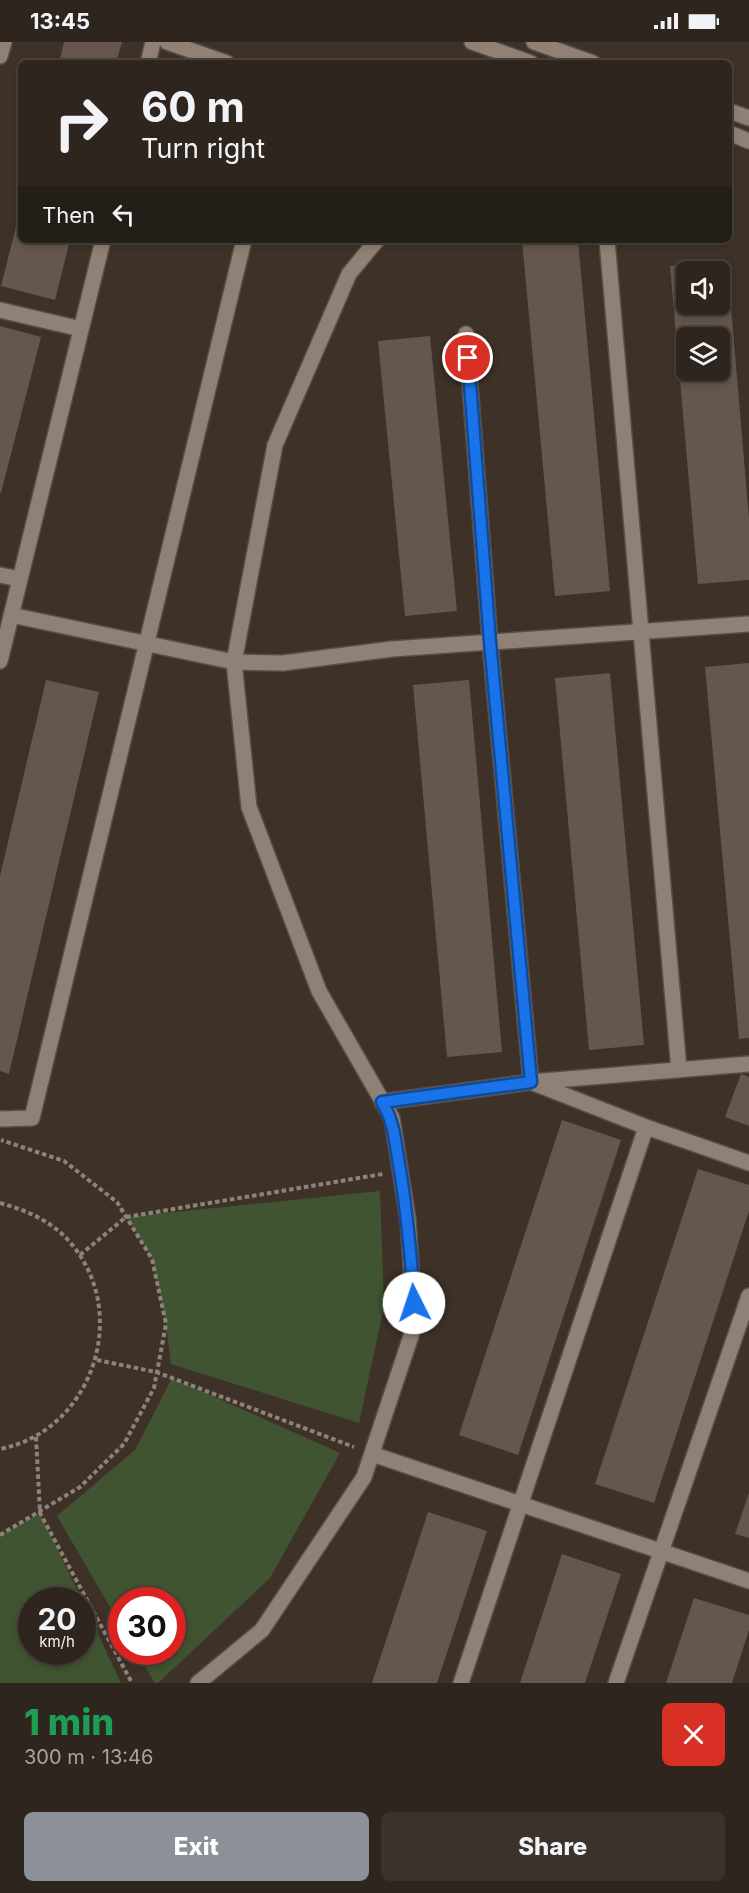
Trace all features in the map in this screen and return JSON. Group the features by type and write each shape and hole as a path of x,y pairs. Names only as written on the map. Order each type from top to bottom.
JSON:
{"street":[{"path":"0,56 4,42"},
{"path":"149,60 153,42"},
{"path":"167,42 218,60"},
{"path":"472,42 521,60"},
{"path":"527,60 536,43 584,60"},
{"path":"732,112 749,118"},
{"path":"732,134 749,141"},
{"path":"1,654 102,243"},
{"path":"0,1119 32,1118 243,243"},
{"path":"198,1683 262,1630 364,1477 415,1324 408,1220 392,1118 319,991 249,807 234,662 275,445 349,274 375,243"},
{"path":"607,243 679,1070"},
{"path":"0,310 81,329"},
{"path":"466,334 490,642 531,1082"},
{"path":"0,575 20,579"},
{"path":"11,615 234,662 283,663 392,649 749,624"},
{"path":"382,1102 531,1082 749,1064"},
{"path":"531,1082 646,1127 749,1162"},
{"path":"461,1683 646,1127"},
{"path":"616,1683 749,1296"},
{"path":"372,1454 749,1581"}],"path":[{"path":"0,1140 64,1161 117,1202 152,1259 166,1324 154,1388 124,1444 80,1487 0,1535"},
{"path":"80,1255 126,1217 400,1171"},
{"path":"0,1203 31,1212 67,1238 80,1255 90,1274 101,1316 97,1360 81,1396 53,1426 18,1446 0,1449"},
{"path":"97,1360 156,1372 372,1454"},
{"path":"36,1437 40,1513 132,1683"}],"green space":[{"path":"380,1191 384,1306 359,1423 171,1364 166,1324 152,1259 126,1217"},
{"path":"172,1378 340,1453 270,1578 186,1657 186,1587 108,1587 108,1604 57,1516 135,1450"},
{"path":"40,1513 76,1587 18,1587 18,1665 96,1665 96,1630 108,1655 108,1665 113,1665 121,1683 0,1683 0,1535"},
{"path":"144,1665 177,1665 158,1683 155,1683"}],"building":[{"path":"64,42 122,42 117,60 60,60"},
{"path":"18,219 18,243 69,243 55,300 1,286"},
{"path":"522,243 578,243 610,591 555,596"},
{"path":"676,265 676,315 730,315 730,296 749,518 749,580 698,584 680,381 730,381 730,327 676,327 676,334 670,266"},
{"path":"0,326 41,337 1,493 0,493"},
{"path":"430,336 457,611 405,616 378,341"},
{"path":"749,663 749,1038 739,1039 705,667"},
{"path":"610,673 644,1045 589,1050 555,678"},
{"path":"46,680 99,692 9,1074 0,1071 0,876"},
{"path":"469,680 502,1052 447,1057 413,685"},
{"path":"741,1074 749,1077 749,1126 725,1117"},
{"path":"562,1120 621,1140 518,1455 459,1435"},
{"path":"698,1169 749,1185 749,1211 654,1503 595,1484"},
{"path":"749,1493 749,1538 735,1534"},
{"path":"428,1512 487,1531 437,1683 372,1683"},
{"path":"562,1554 621,1574 585,1683 520,1683"},
{"path":"694,1598 749,1615 749,1630 732,1683 666,1683"}],"route":[{"path":"414,1303 408,1220 392,1118 382,1102 531,1082 490,642 468,358"}]}
